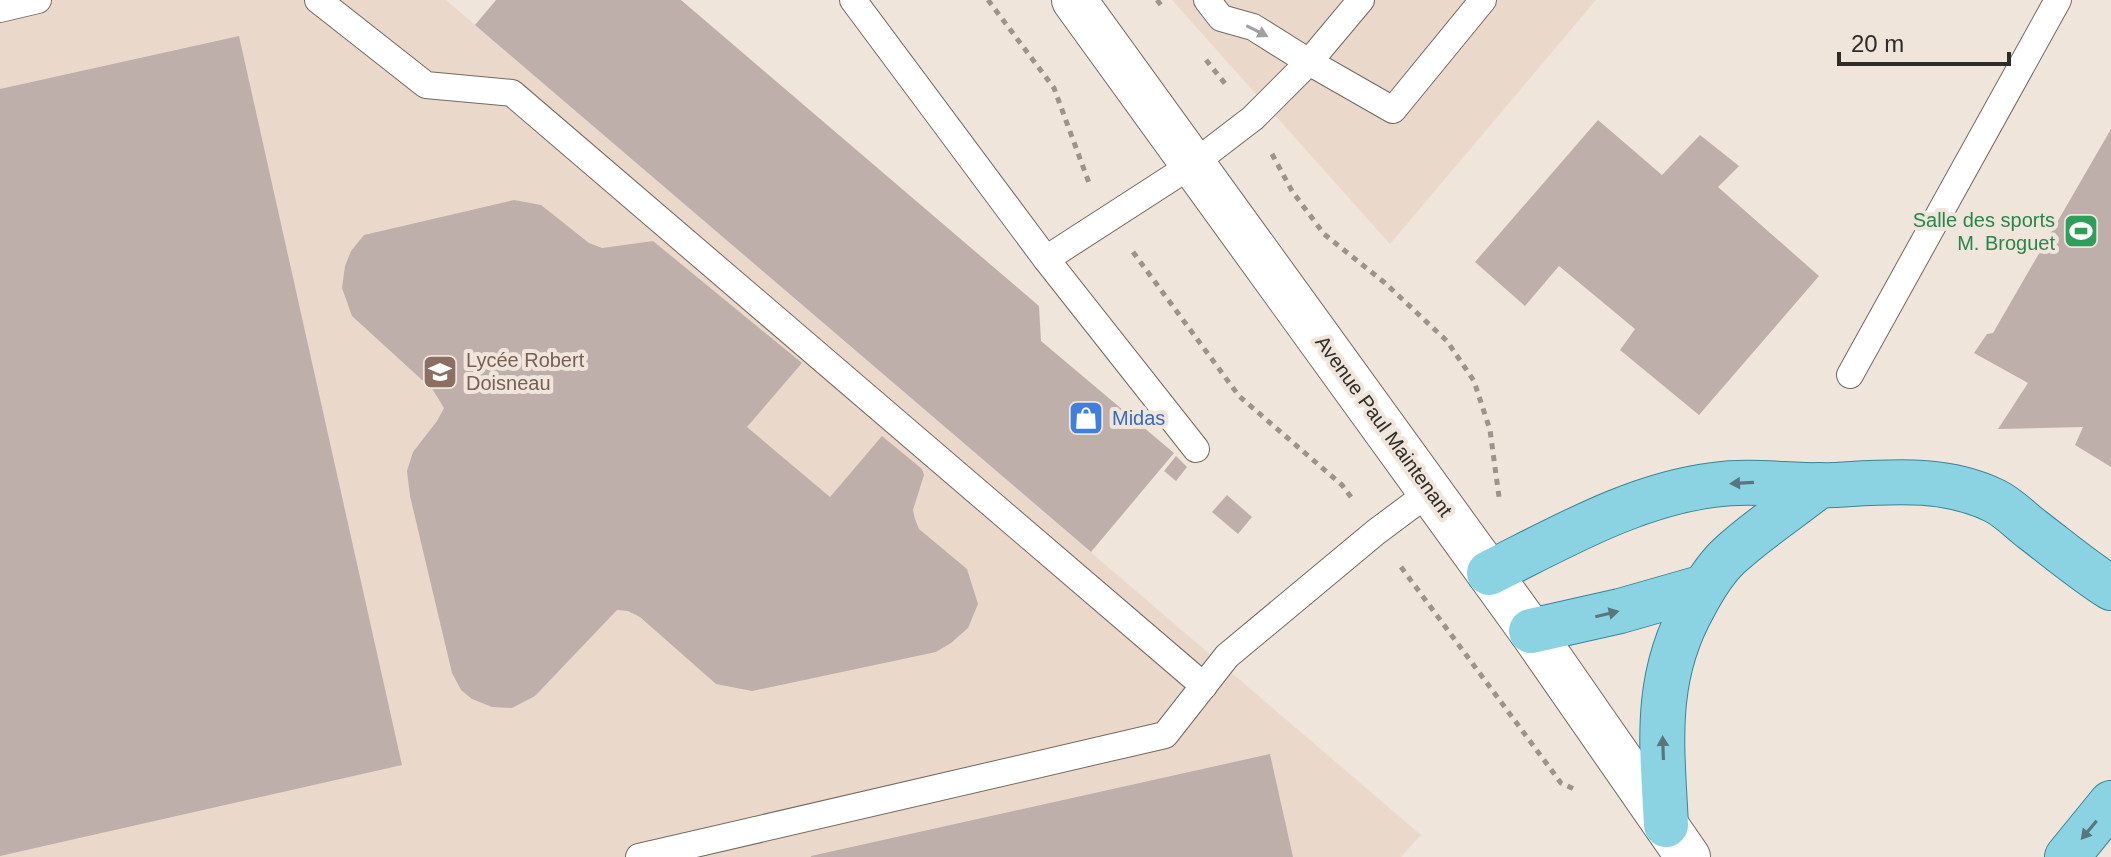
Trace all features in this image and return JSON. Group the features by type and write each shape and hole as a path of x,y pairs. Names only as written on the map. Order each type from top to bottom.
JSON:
{"main road":[{"path":"1489,573 1586,525 1651,498 1713,485 1765,482 1820,485 1919,483 1946,484 1998,502 2103,589"},
{"path":"1677,841 1662,724 1667,676 1679,634 1704,587 1727,558 1820,485"},
{"path":"1531,631 1620,611 1704,587"},
{"path":"2067,857 2111,803"}],"street":[{"name":"Avenue Paul Maintenant","path":"1074,0 1431,491 1677,841"}],"lane":[{"path":"0,9 38,0"},
{"path":"318,0 426,85 512,93 1204,686"},
{"path":"853,0 1046,259 1196,449"},
{"path":"1207,0 1221,18 1253,27 1393,110 1483,0"},
{"path":"1046,259 1193,164 1253,118 1309,62 1361,0"},
{"path":"1850,375 2050,3"},
{"path":"639,857 1165,735 1227,656 1376,532 1431,491"}],"path":[{"path":"988,0 1054,88 1091,191 1108,219 1239,396 1342,485 1561,783 1587,794"},
{"path":"1157,0 1167,12"},
{"path":"1205,59 1253,118 1292,191 1324,234 1385,283 1447,341 1474,381 1490,430 1500,495 1489,573"}],"shaded area":[{"name":"Lycée Robert Doisneau","path":"0,0 446,0 1421,835 1401,857 0,857"},
{"path":"1172,0 1596,0 1390,244"}],"building":[{"path":"496,0 681,0 1039,306 1041,341 1174,453 1091,552 475,25"},
{"path":"239,36 402,765 0,856 0,89"},
{"path":"1598,120 1662,175 1700,135 1739,166 1718,187 1819,276 1699,415 1620,350 1635,329 1559,266 1525,306 1475,262"},
{"name":"Salle des sports M. Broguet","path":"2111,129 2111,467 2075,445 2083,427 1998,429 2028,383 1974,353 1987,334 1993,333"},
{"path":"514,200 541,205 589,243 602,248 653,241 802,363 747,427 830,497 882,436 922,469 924,475 913,510 915,519 919,529 967,569 978,604 968,628 936,652 752,691 716,684 640,617 617,610 535,696 512,708 492,707 472,699 461,690 452,673 410,496 407,471 413,452 444,408 433,390 352,316 342,288 351,251 364,235"},
{"path":"1176,456 1187,467 1176,481 1164,471"},
{"path":"1227,495 1252,517 1238,534 1212,512"},
{"path":"1270,754 1293,857 811,857 811,856"}],"place":[{"name":"Salle des sports M. Broguet","path":"2081,231"},
{"name":"Lycée Robert Doisneau","path":"440,372"},
{"name":"Midas","path":"1086,418"}]}
